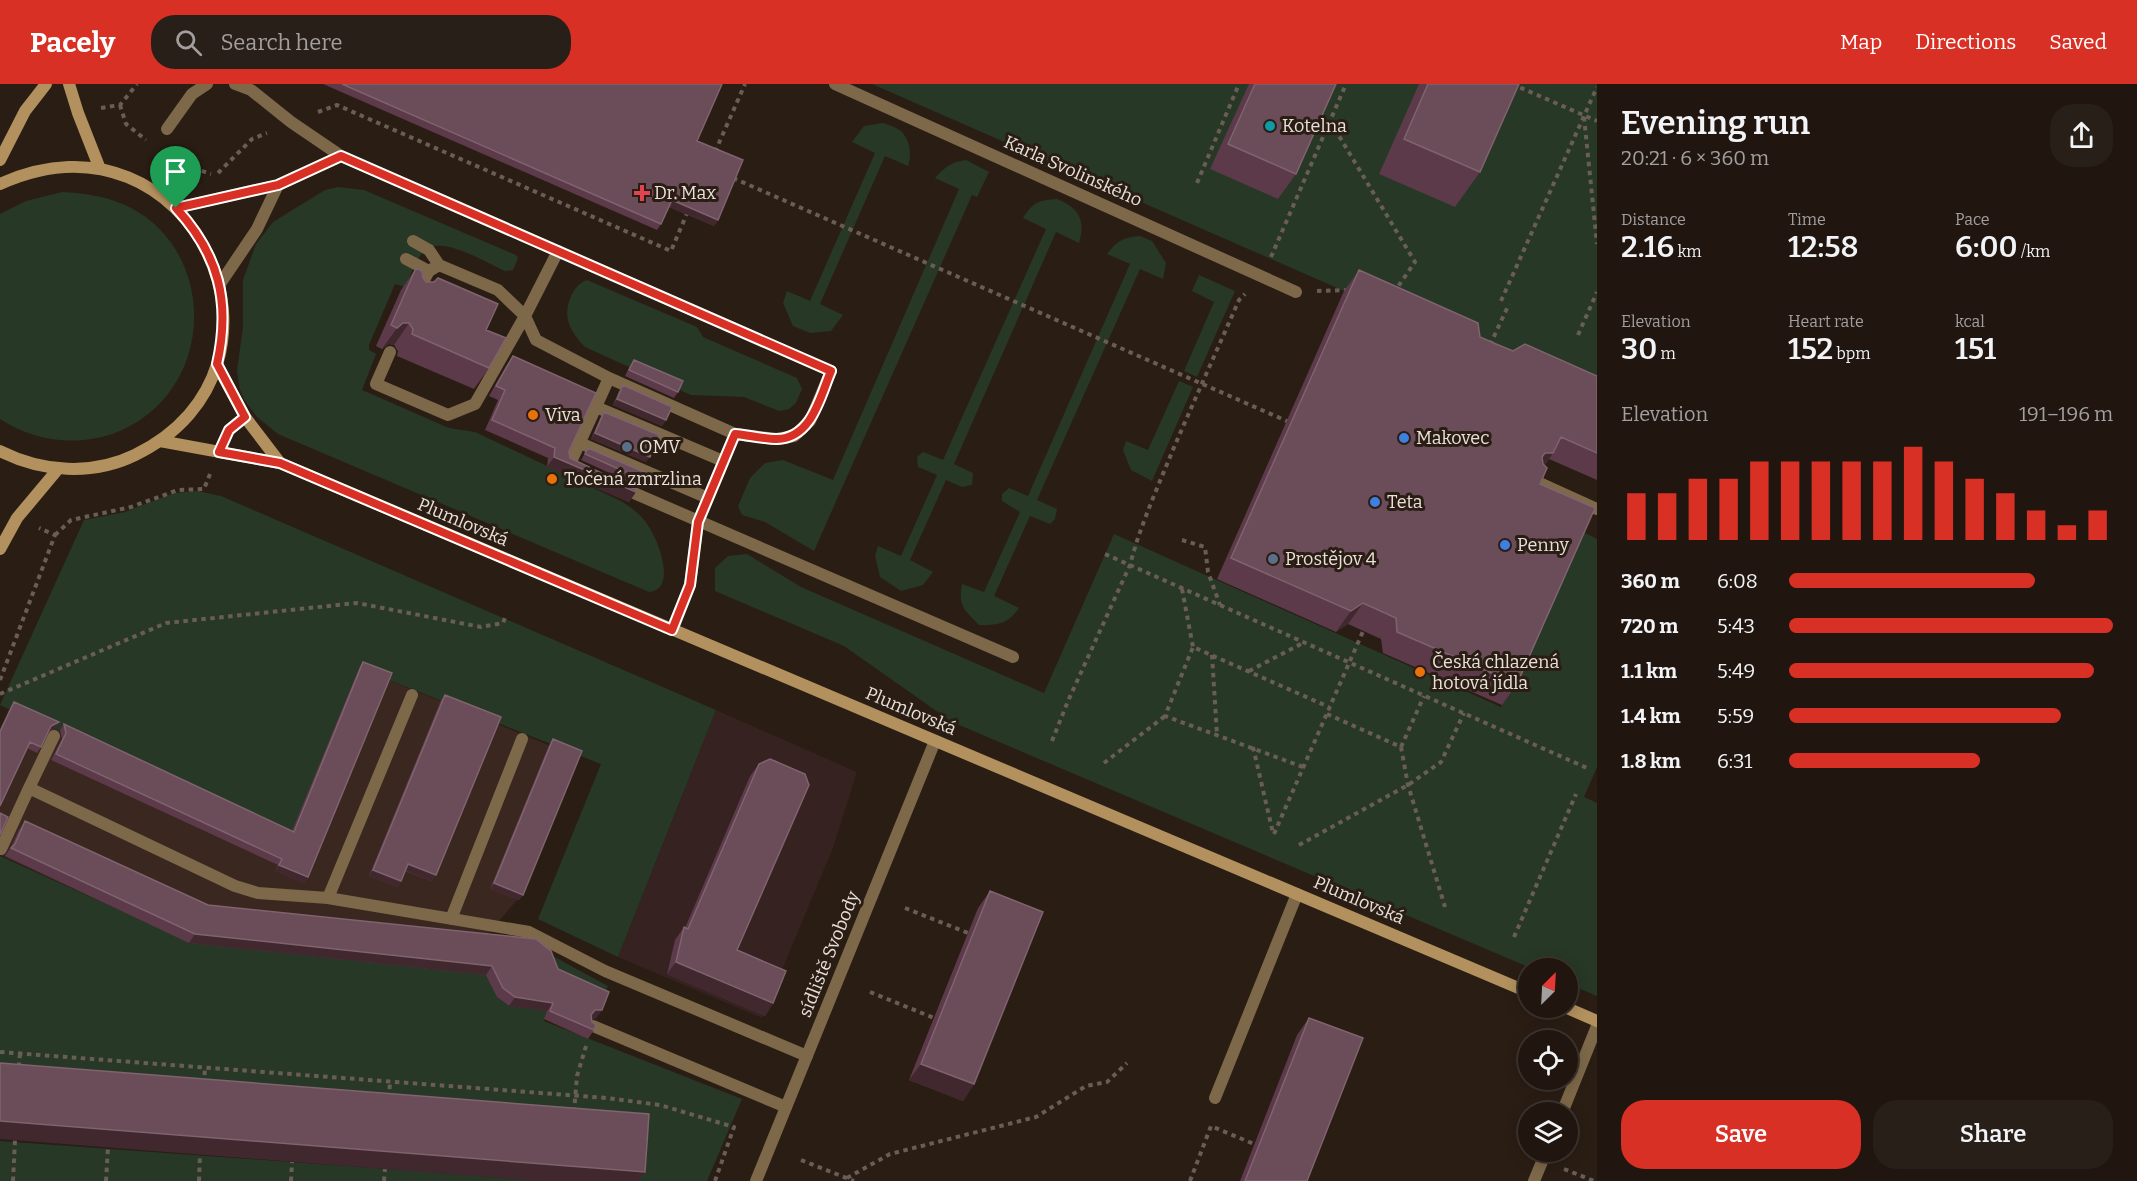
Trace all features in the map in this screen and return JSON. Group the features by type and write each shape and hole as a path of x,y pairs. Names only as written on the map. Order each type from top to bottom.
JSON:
{"main road":[{"path":"0,160 25,111 46,84"},
{"path":"69,84 100,169"},
{"path":"0,184 38,170 79,166 100,169 141,183 176,208 191,224 213,263 220,284 224,312 217,364 206,389 194,409 160,441 129,459 94,468 58,469 35,465 0,451"},
{"path":"217,364 245,417 280,463"},
{"name":"Plumlovská","path":"160,441 280,463 1518,988"},
{"path":"0,549 17,518 58,469"},
{"path":"1578,1013 1597,1021"}],"street":[{"path":"167,129 192,94 207,84"},
{"path":"235,84 251,90 291,122 341,156 831,371 810,421 794,436 777,439 735,434 609,378 536,340 525,316 498,290 406,259"},
{"name":"Karla Svolinského","path":"834,84 1296,292"},
{"path":"176,208 278,185 341,156"},
{"path":"220,284 257,230 278,185"},
{"path":"413,241 429,250 434,268 415,296"},
{"path":"390,352 376,384 447,415 475,404 525,316 558,251"},
{"path":"591,474 570,464 609,378"},
{"path":"596,407 723,461"},
{"path":"672,630 690,585 698,522 735,434"},
{"path":"580,443 708,498"},
{"path":"1535,482 1597,509"},
{"path":"613,483 698,522 1013,657"},
{"path":"328,898 412,695"},
{"path":"1,849 54,736"},
{"path":"451,919 522,739"},
{"name":"sídliště Svobody","path":"756,1181 935,741"},
{"path":"29,788 235,885 258,893 328,898 529,932 605,971 807,1056"},
{"path":"1215,1098 1297,894"},
{"path":"593,1026 786,1107"},
{"path":"1566,1102 1597,1026"},
{"path":"1534,1181 1542,1162"}],"path":[{"path":"713,156 745,84"},
{"path":"1197,183 1239,84"},
{"path":"1052,741 1130,565 1153,499 1239,300 1262,277 1346,84"},
{"path":"1512,84 1597,121"},
{"path":"1501,301 1597,87"},
{"path":"120,105 126,124 151,144"},
{"path":"159,152 168,159 208,175 221,172 252,139 337,105 670,251 689,208"},
{"path":"1584,116 1597,244"},
{"path":"1330,121 1415,262 1397,288 1386,288"},
{"path":"729,176 1299,427"},
{"path":"1296,292 1352,290"},
{"path":"1578,335 1597,292"},
{"path":"1486,355 1509,304"},
{"path":"0,680 55,535 71,519 130,507 178,490 204,489 219,452"},
{"path":"17,518 55,535"},
{"path":"1182,540 1204,547 1208,572 1221,605"},
{"path":"1105,554 1587,768"},
{"path":"1104,763 1165,716 1192,647 1182,588"},
{"path":"0,694 166,623 357,603 481,627 503,623 506,615"},
{"path":"1253,747 1274,834 1368,620"},
{"path":"1249,671 1304,642"},
{"path":"1192,647 1330,707"},
{"path":"1212,655 1217,735"},
{"path":"1424,696 1401,747 1408,785 1445,907"},
{"path":"1299,844 1408,785 1441,762 1464,713"},
{"path":"1327,714 1401,747"},
{"path":"1165,716 1303,767"},
{"path":"1514,937 1576,794"},
{"path":"905,908 968,933"},
{"path":"870,993 934,1018"},
{"path":"574,1116 577,1076 593,1026"},
{"path":"0,1052 575,1095 660,1105 734,1127 715,1181"},
{"path":"19,1073 20,1053"},
{"path":"847,1178 890,1154 1036,1117 1086,1086 1107,1082 1127,1063"},
{"path":"204,1087 206,1067"},
{"path":"389,1101 390,1081"},
{"path":"1190,1181 1211,1126 1254,1144"},
{"path":"13,1181 15,1140"},
{"path":"106,1181 108,1148"},
{"path":"199,1181 200,1154"},
{"path":"801,1160 854,1181"},
{"path":"291,1181 292,1162"},
{"path":"1557,1162 1594,1181"},
{"path":"384,1181 385,1169"}],"shaded area":[{"path":"359,668 578,757 518,899 480,943 183,940 0,855 0,729 10,708 290,837"},
{"path":"716,710 857,772 833,848 762,1018 618,957"}],"green space":[{"path":"872,84 1597,84 1597,405 1344,291"},
{"path":"883,123 898,129 905,136 910,148 908,166 885,156 820,304 843,315 831,331 810,333 793,326 783,303 787,291 810,301 875,153 852,142 864,126"},
{"path":"966,160 989,172 977,197 972,195 814,551 765,522 742,515 738,506 750,478 765,463 783,460 833,480 959,189 935,178 949,166"},
{"path":"338,187 364,190 516,255 518,258 513,270 505,271 450,247 429,247 422,253 405,287 395,284 369,345 369,350 376,354 362,390 449,428 475,432 621,501 643,519 657,543 664,574 662,583 657,589 649,592 278,434 257,417 240,390 237,371 243,326 243,280 256,244 273,222 325,190"},
{"path":"62,192 116,201 133,209 155,225 173,245 185,268 192,293 194,319 191,346 182,371 168,394 152,411 134,424 113,434 68,441 32,435 0,419 0,214 26,201"},
{"path":"1057,199 1071,206 1079,216 1082,228 1079,243 1056,232 954,464 973,473 972,485 962,487 946,480 910,560 933,572 923,585 901,591 880,577 875,556 878,546 901,556 937,475 918,467 917,457 923,452 943,460 1046,229 1023,218 1037,203"},
{"path":"1140,236 1152,241 1166,263 1163,279 1140,269 1037,500 1057,509 1055,519 1050,524 1030,516 994,596 1019,608 1007,620 992,625 979,625 963,607 962,584 984,592 1020,512 1002,501 1002,494 1009,488 1028,496 1130,264 1107,254 1121,240"},
{"path":"1199,275 1235,291 1197,377 1184,371 1214,302 1192,291"},
{"path":"587,280 697,327 703,337 797,378 802,389 796,403 789,409 779,411 744,397 691,395 585,347 575,336 569,324 567,311 574,291 579,284"},
{"path":"1179,381 1193,387 1152,481 1131,470 1123,450 1126,441 1148,450"},
{"path":"197,491 221,496 716,710 618,957 538,919 601,764 359,668 290,837 0,705 84,520 125,512 174,493"},
{"path":"1579,530 1597,539 1597,767 1584,797 1597,803 1597,996 1578,988 1578,958 1518,958 1518,963 952,722 844,646 715,591 715,568 728,556 747,554 801,587 1044,693 1114,534 1501,707"},
{"path":"0,856 192,943 480,943 497,997 509,1006 521,1007 552,999 544,1021 742,1099 707,1181 635,1181 0,1079"},
{"path":"538,948 608,986 603,999 560,982"},
{"path":"0,1141 555,1181 0,1181"}],"building":[{"path":"342,84 722,84 697,141 743,160 718,220 672,200 661,224"},
{"name":"Kotelna","path":"1255,84 1336,84 1296,174 1228,144"},
{"path":"1428,84 1519,84 1480,172 1404,139"},
{"path":"416,268 422,271 426,282 434,282 438,278 498,304 486,330 506,338 489,368 412,334 413,329 409,323 403,323 397,328 391,325"},
{"path":"1359,270 1478,323 1480,337 1513,351 1525,344 1597,376 1597,453 1561,437 1553,453 1545,453 1542,457 1543,464 1547,468 1540,484 1595,508 1517,684 1397,632 1396,618 1363,603 1351,611 1231,558"},
{"name":"Viva","path":"513,356 596,393 569,451 570,458 637,490 636,492 554,457 555,448 492,420 505,390 496,386"},
{"path":"634,360 683,381 678,392 629,370"},
{"path":"623,385 672,407 666,420 617,399"},
{"path":"604,412 659,435 650,457 595,433"},
{"path":"588,448 644,472 641,479 585,454"},
{"path":"363,662 392,673 308,877 279,865 282,859 56,754 66,733 64,724 294,832"},
{"path":"445,695 501,717 436,875 408,864 401,881 373,870"},
{"path":"14,702 59,722 51,726 41,747 30,742 0,806 0,732"},
{"path":"553,739 582,751 523,895 494,883"},
{"path":"770,759 805,774 809,785 737,950 786,971 773,1003 676,962 684,927 688,929 759,764"},
{"path":"0,813 8,817 0,835"},
{"path":"25,821 208,905 536,939 551,951 558,969 609,992 602,1010 595,1010 591,1015 592,1022 596,1025 594,1030 550,1011 553,1003 515,997 503,988 492,966 195,934 11,848"},
{"path":"990,891 1043,912 974,1084 921,1064"},
{"path":"1309,1018 1363,1038 1307,1181 1245,1181"},
{"path":"0,1063 649,1114 645,1172 0,1121"}],"place":[{"name":"Kotelna","path":"1270,126"},
{"name":"Dr. Max","path":"642,193"},
{"name":"Viva","path":"533,415"},
{"name":"Makovec","path":"1404,438"},
{"name":"OMV","path":"627,447"},
{"name":"Točená zmrzlina","path":"552,479"},
{"name":"Teta","path":"1375,502"},
{"name":"Penny","path":"1505,545"},
{"name":"Prostějov 4","path":"1273,559"},
{"name":"Česká chlazená hotová jídla","path":"1420,672"}],"route":[{"path":"341,156 831,371 810,421 794,436 777,439 735,434 698,522 690,585 672,630 280,463 219,452 229,430 245,417 217,364 224,312 220,284 203,243 191,224 176,208 278,185 341,156"}]}
